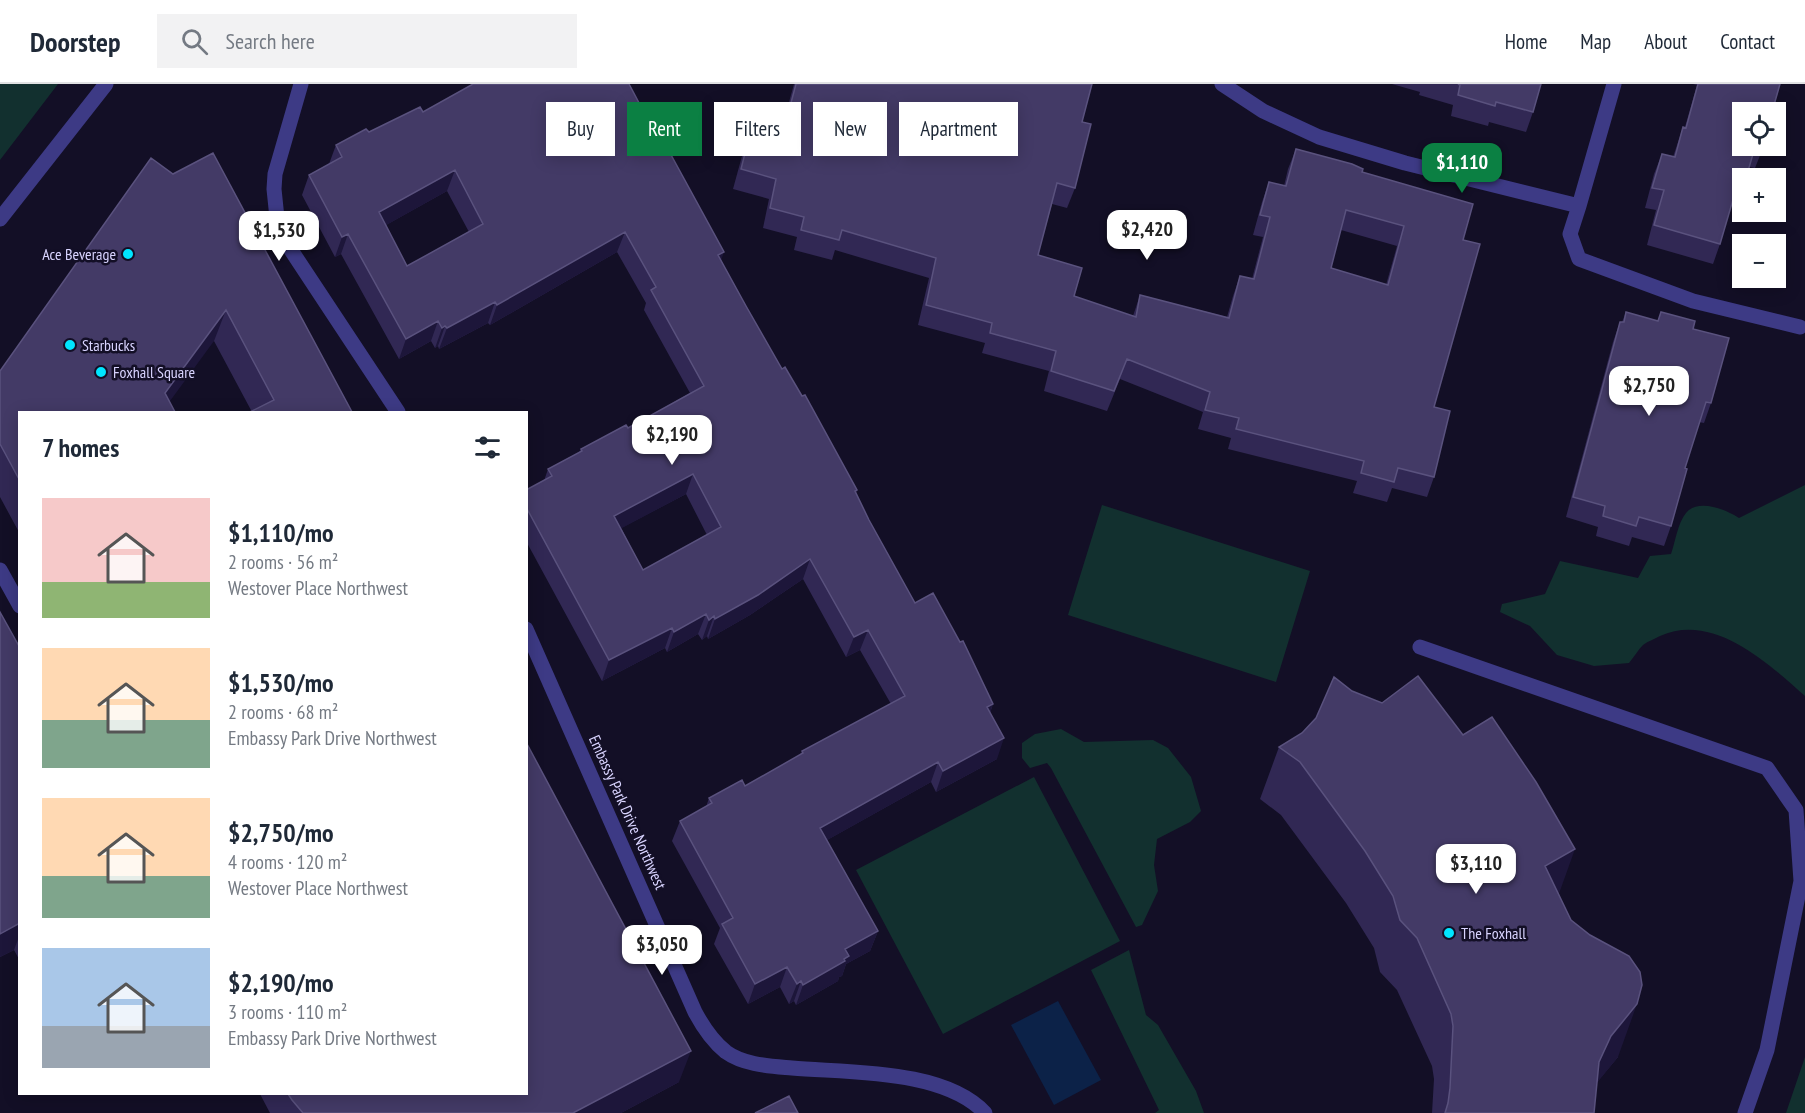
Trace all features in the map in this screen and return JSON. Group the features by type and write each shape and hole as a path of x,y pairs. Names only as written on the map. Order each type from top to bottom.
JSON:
{"street":[{"path":"0,219 106,84"},
{"path":"301,84 275,174 277,218 289,247 397,411"},
{"path":"1222,84 1272,116 1318,137 1405,162 1579,206"},
{"path":"1614,84 1570,234 1579,259 1693,301 1800,327"},
{"path":"0,570 18,602"},
{"name":"Embassy Park Drive Northwest","path":"528,634 695,1012 715,1041 727,1052 754,1064 908,1078 945,1086 985,1113"},
{"path":"1420,647 1767,768 1796,810 1801,881 1767,1050 1745,1113"}],"green space":[{"path":"0,84 58,84 0,160"},
{"path":"1805,485 1805,696 1757,656 1719,636 1700,631 1680,630 1660,636 1645,644 1629,663 1594,666 1557,655 1530,626 1500,612 1502,604 1545,594 1560,561 1638,578 1650,556 1671,554 1681,522 1691,509 1698,506 1712,507 1739,518"},
{"path":"1102,505 1310,571 1276,682 1068,615"},
{"path":"1061,729 1084,742 1153,740 1168,748 1191,777 1201,811 1190,822 1157,839 1154,865 1158,891 1142,925 1136,927 1051,768 1047,763 1030,768 1022,758 1022,743 1035,734"},
{"path":"1034,777 1120,941 943,1034 856,870"},
{"path":"1129,950 1146,1015 1158,1025 1196,1091 1204,1113 1155,1113 1159,1110 1091,970"},
{"path":"1805,1057 1805,1113 1786,1113"}],"water":[{"path":"1058,1001 1101,1080 1054,1105 1011,1025"}],"building":[{"path":"473,84 629,84 639,102 627,102 627,156 672,156 724,252 718,255 782,369 785,367 802,396 805,395 857,490 855,491 869,520 915,603 933,593 960,642 963,641 993,704 987,707 1004,738 943,771 938,762 820,828 878,931 845,949 849,956 844,959 845,961 803,985 801,981 797,984 787,967 755,984 722,924 733,918 680,821 712,803 709,798 742,780 745,786 803,753 802,751 905,696 868,630 854,637 810,559 758,595 715,619 714,616 709,620 706,614 674,632 672,628 609,660 528,511 528,489 552,476 548,469 582,451 581,449 626,425 628,428 704,386 651,290 656,287 625,232 497,305 495,302 447,328 445,326 442,328 438,321 406,339 348,234 342,237 309,175 342,157 336,145 366,129 369,132 420,107 423,112","holes":["455,170 483,224 407,266 379,212","693,474 721,527 643,570 614,516"]},
{"path":"796,84 1092,84 1082,122 1091,124 1075,188 1057,183 1038,255 1082,268 1074,296 1136,317 1140,295 1229,318 1240,276 1254,279 1270,217 1260,215 1269,182 1286,186 1296,149 1352,164 1363,169 1362,172 1473,204 1463,240 1480,244 1434,407 1450,411 1434,477 1398,468 1394,482 1361,473 1364,461 1236,429 1239,418 1205,410 1210,392 1127,359 1114,391 1051,371 1056,351 990,333 992,323 926,305 936,258 842,230 839,240 801,230 804,217 770,208 776,179 741,169 744,156 801,156 801,102 791,102","holes":["1346,210 1404,226 1388,285 1331,268"]},
{"path":"1458,84 1541,84 1533,112 1496,102 1495,106 1458,95 1460,85"},
{"path":"1698,84 1780,84 1775,102 1732,102 1732,156 1752,156 1749,168 1732,168 1732,203 1720,244 1654,225 1664,190 1652,188 1662,154 1675,157 1683,127 1686,128"},
{"name":"Foxhall Square","path":"213,153 351,411 252,411 274,400 226,310 165,393 174,411 18,411 18,477 0,444 0,371 151,158 173,174"},
{"path":"1626,312 1658,321 1661,312 1695,321 1693,329 1729,338 1711,403 1706,402 1685,468 1687,469 1671,526 1639,517 1636,526 1603,516 1605,506 1573,497 1620,322 1624,322"},
{"path":"0,612 18,644 18,924 0,934"},
{"name":"The Foxhall","path":"1418,676 1463,735 1492,717 1536,782 1575,849 1545,866 1571,920 1590,935 1629,956 1640,972 1642,985 1637,1004 1611,1036 1599,1062 1594,1113 1445,1113 1450,1088 1453,1026 1451,1014 1417,938 1400,920 1393,896 1365,851 1300,762 1279,747 1302,733 1316,718 1334,677 1352,691 1382,703"},
{"path":"528,746 691,1051 573,1113 303,1113 289,1095 528,1095"},
{"path":"789,1096 798,1113 755,1113"}],"place":[{"name":"Ace Beverage","path":"128,254"},
{"name":"Starbucks","path":"70,345"},
{"name":"Foxhall Square","path":"101,372"},
{"name":"The Foxhall","path":"1449,933"}]}
